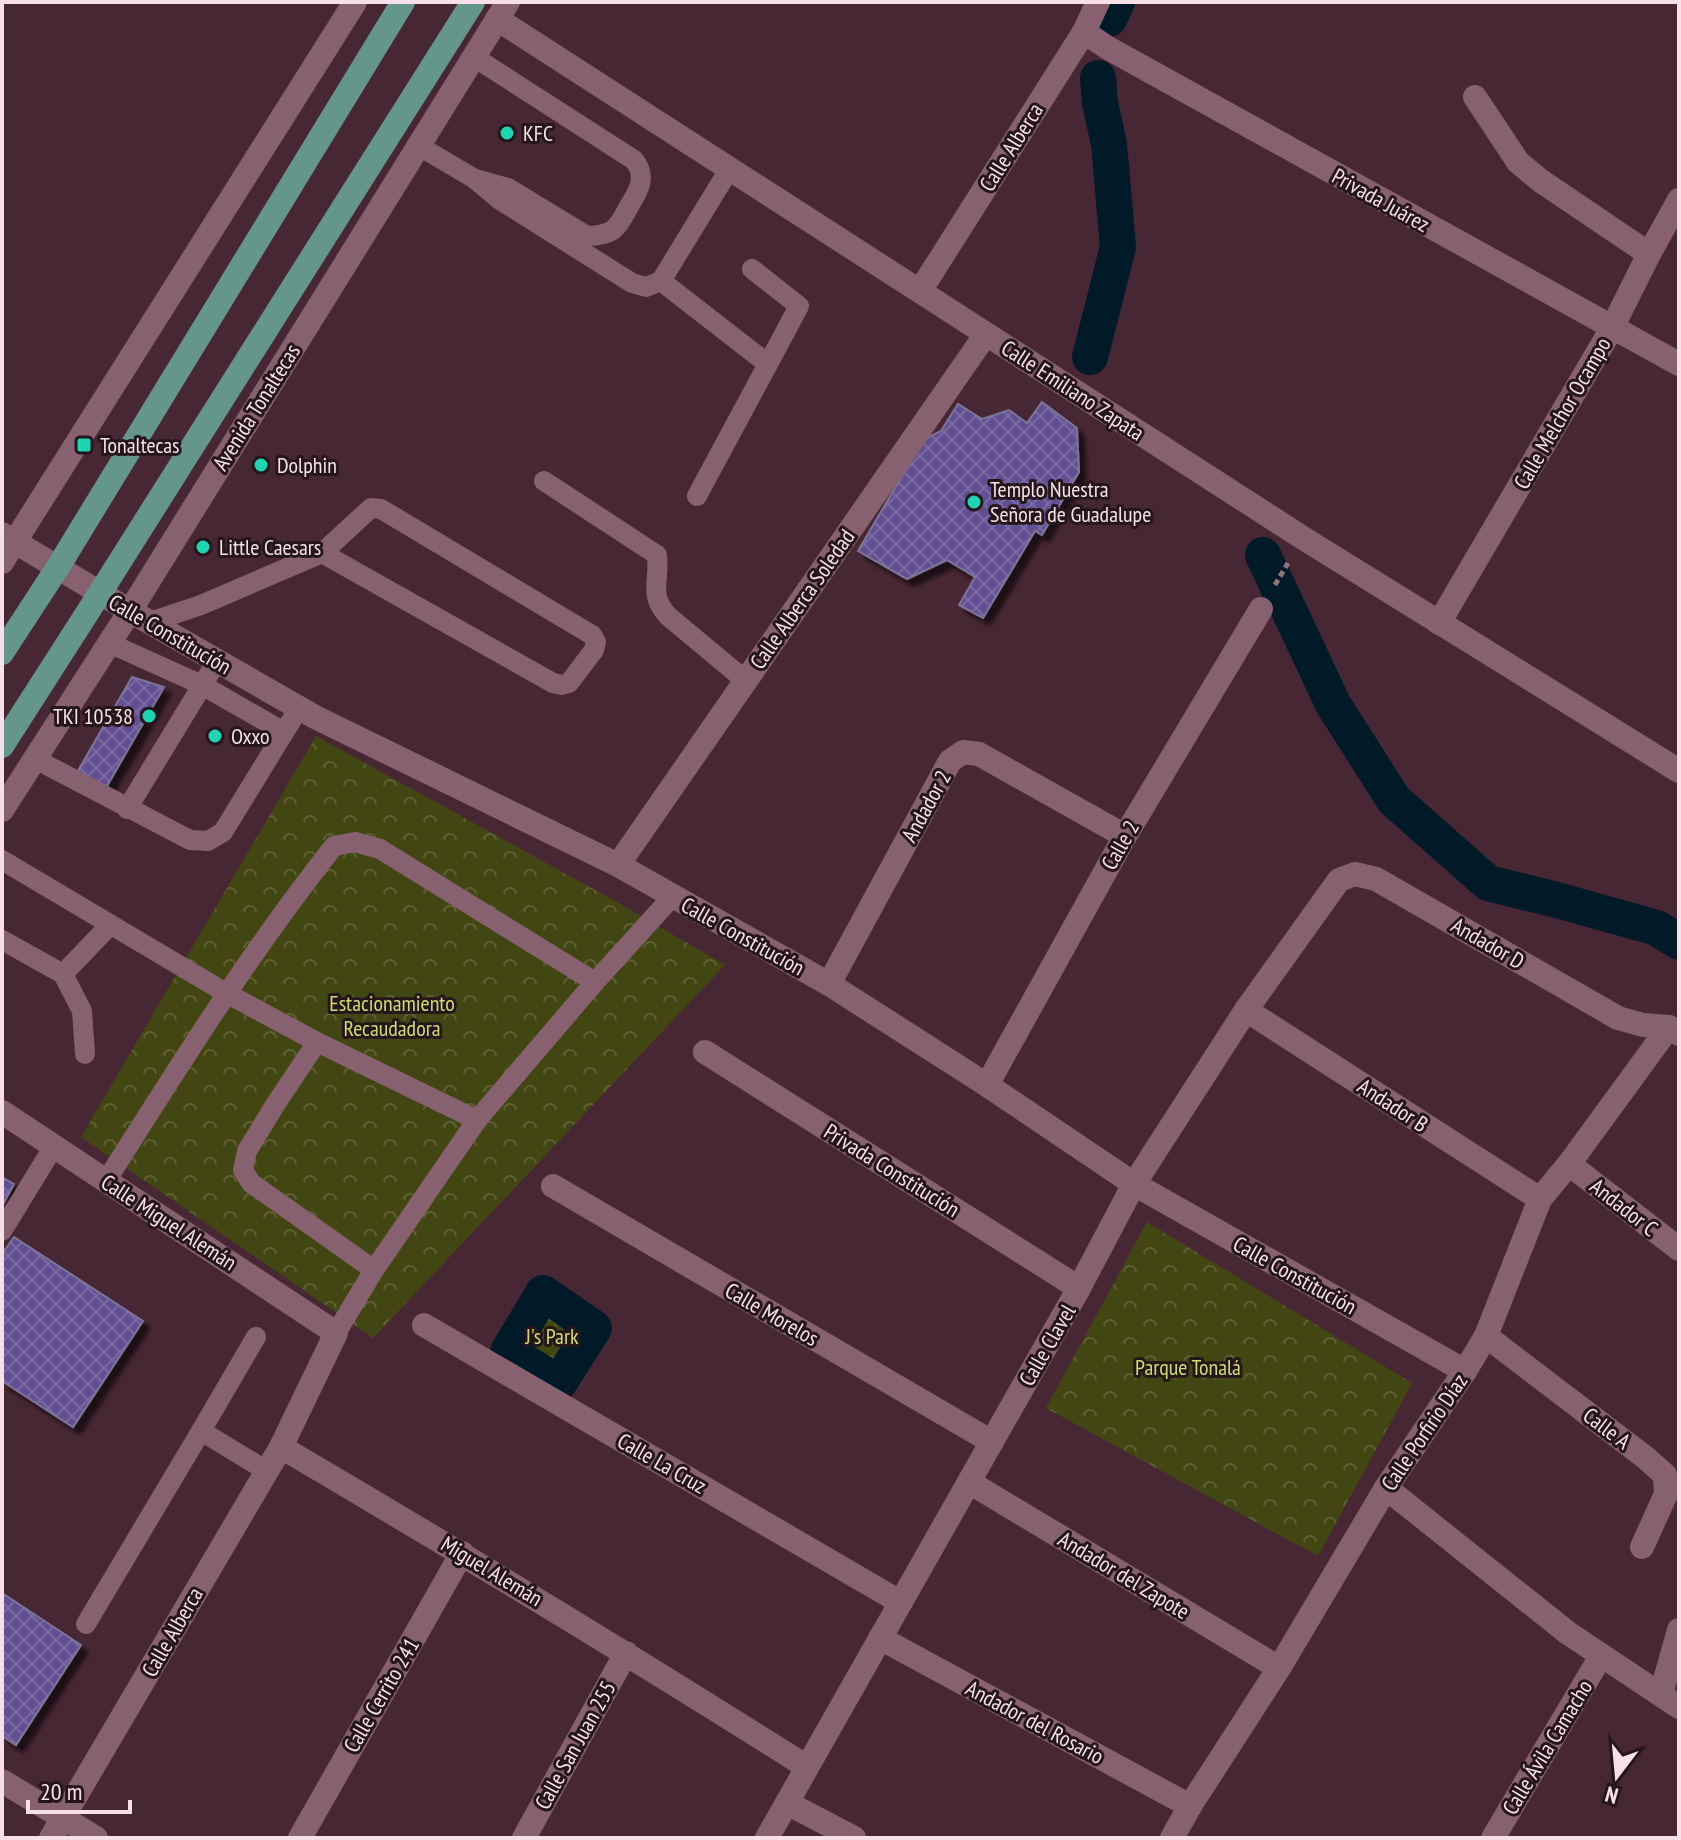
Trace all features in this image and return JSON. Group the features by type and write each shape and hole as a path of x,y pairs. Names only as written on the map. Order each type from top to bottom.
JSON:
{"main road":[{"path":"2,653 58,567 403,2"},
{"name":"Avenida Tonaltecas","path":"2,746 472,2"}],"street":[{"path":"6,546 355,2"},
{"name":"Calle Emiliano Zapata","path":"472,2 503,10 730,168 986,334 1303,538 1679,771"},
{"name":"Calle Alberca","path":"920,291 1084,32 1098,2"},
{"name":"Avenida Tonaltecas","path":"2,810 109,643 140,616 503,10"},
{"name":"Privada Juárez","path":"1084,32 1679,364"},
{"path":"1475,97 1518,162 1649,254"},
{"name":"Calle Melchor Ocampo","path":"1439,623 1612,328 1679,200"},
{"name":"Calle Alberca Soledad","path":"618,865 986,334"},
{"name":"Calle Constitución","path":"6,546 58,567 299,708 618,865 829,984 1134,1184 1465,1371"},
{"name":"Calle 2","path":"987,1085 1125,836 1261,609"},
{"name":"Andador 2","path":"829,984 950,761 963,752 979,754 1125,836"},
{"name":"Calle Clavel","path":"767,1838 1079,1288 1134,1184 1246,1010 1339,880 1355,874"},
{"name":"Andador D","path":"1355,874 1376,879 1618,1018 1674,1030"},
{"name":"Andador B","path":"1246,1010 1540,1199"},
{"name":"Calle Porfirio Díaz","path":"1172,1838 1279,1668 1386,1488 1486,1336 1540,1199 1674,1030"},
{"name":"Privada Constitución","path":"705,1052 1079,1288"},
{"name":"Calle Miguel Alemán","path":"2,1112 336,1333"},
{"name":"Andador C","path":"1569,1164 1679,1249"},
{"name":"Calle Morelos","path":"553,1186 992,1442"},
{"name":"Calle La Cruz","path":"424,1325 900,1602"},
{"path":"281,1447 336,1333"},
{"name":"Calle A","path":"1486,1336 1665,1475 1666,1494 1642,1547"},
{"name":"Calle Alberca","path":"57,1828 281,1447"},
{"name":"Miguel Alemán","path":"281,1447 462,1553 807,1767"},
{"name":"Andador del Zapote","path":"969,1482 1279,1668"},
{"path":"1386,1488 1568,1633 1670,1700 1679,1630"},
{"name":"Calle Cerrito 241","path":"300,1838 462,1553"},
{"name":"Andador del Rosario","path":"880,1638 1190,1806"},
{"name":"Calle San Juan 255","path":"524,1838 626,1653"},
{"name":"Calle Ávila Camacho","path":"1493,1838 1601,1656"},
{"path":"2,1781 57,1828 96,1838"},
{"path":"787,1803 854,1838"}],"lane":[{"path":"474,57 634,160 642,174 638,192 619,224 606,234 596,236 587,236 508,188 475,179"},
{"path":"419,146 475,179 500,200 632,283 646,287 661,281 730,168"},
{"path":"697,496 799,306 752,269"},
{"path":"661,281 768,364"},
{"path":"544,481 657,555 656,594 659,606 746,681"},
{"path":"140,616 201,605 322,553 371,508 381,509 592,635 596,642 594,650 569,683 553,683 322,553"},
{"path":"109,643 202,685 284,732"},
{"path":"127,809 217,661"},
{"path":"35,759 190,840 208,841 223,832 299,708"},
{"path":"106,1181 226,993 334,846 355,842 380,849 595,982"},
{"path":"2,860 226,993 317,1042 477,1120"},
{"path":"336,1333 374,1270 477,1120 673,896"},
{"path":"63,974 110,925"},
{"path":"2,940 63,974 82,1011 85,1054"},
{"path":"317,1042 247,1151 243,1170 251,1183 374,1270"},
{"path":"2,1231 54,1146"},
{"path":"86,1624 256,1337"},
{"path":"201,1431 267,1471"}],"path":[{"path":"1274,586 1290,560"}],"green space":[{"name":"Estacionamiento Recaudadora","path":"316,736 725,965 373,1338 81,1137"},
{"name":"Parque Tonalá","path":"1147,1222 1412,1383 1318,1556 1046,1408"},
{"name":"J's Park","path":"543,1293 594,1328 559,1383 508,1352"}],"building":[{"name":"Templo Nuestra Señora de Guadalupe","path":"1042,402 1077,428 1079,472 1042,535 1035,531 983,618 959,605 975,577 947,560 907,579 858,551 923,440 941,431 958,404 982,419 1009,410 1027,423"},
{"path":"132,677 164,687 107,786 75,776"},
{"path":"2,1177 14,1184 2,1206"},
{"path":"14,1237 143,1321 73,1427 2,1381 2,1254"},
{"path":"2,1593 81,1645 16,1745 2,1736"}],"waterway":[{"path":"1109,19 1117,2"},
{"path":"1090,357 1118,247 1109,144 1098,78"},
{"path":"1263,555 1333,704 1394,800 1488,883 1657,928 1679,942"},
{"path":"543,1293 594,1328 559,1383 508,1352 543,1293"}],"place":[{"name":"KFC","path":"507,133"},
{"name":"Tonaltecas","path":"84,445"},
{"name":"Dolphin","path":"261,465"},
{"name":"Templo Nuestra Señora de Guadalupe","path":"974,502"},
{"name":"Little Caesars","path":"203,547"},
{"name":"TKI 10538","path":"149,716"},
{"name":"Oxxo","path":"215,736"}]}
